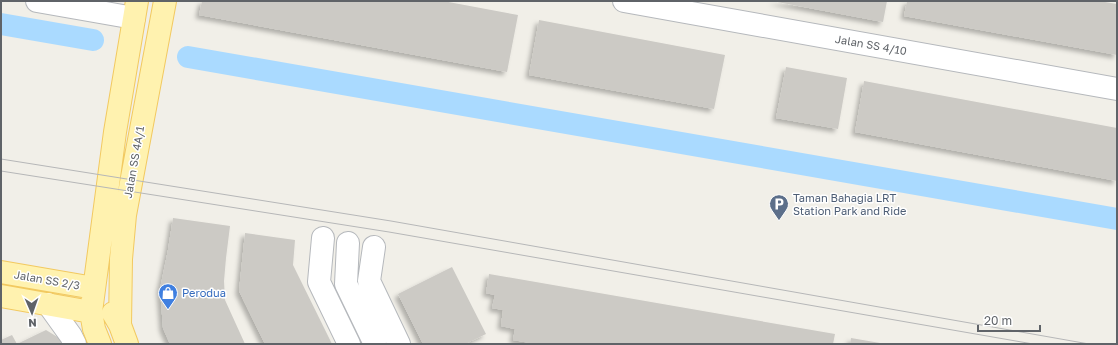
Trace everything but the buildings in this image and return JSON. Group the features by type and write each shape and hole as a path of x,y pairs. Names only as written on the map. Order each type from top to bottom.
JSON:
{"main road":[{"name":"Jalan SS 4A/1","path":"123,334 120,259 124,215 165,1"},
{"name":"Jalan SS 4A/1","path":"96,300 115,132 136,10"},
{"path":"100,344 94,329 96,300 113,282 120,259"},
{"name":"Jalan SS 2/3","path":"1,272 96,300"},
{"path":"1,296 48,304 96,300"},
{"path":"96,300 123,334"}],"street":[{"path":"38,1 136,10"},
{"name":"Jalan SS 4/10","path":"624,1 1117,89"},
{"path":"323,238 319,282 349,344"},
{"path":"348,243 346,284 375,344"},
{"path":"374,247 369,282 399,344"},
{"path":"48,304 75,344"}],"waterway":[{"path":"1,24 93,40"},
{"path":"188,57 1117,219"}],"tram line":[{"path":"1,159 391,221 1089,344"},
{"path":"1,171 389,232 1033,344"}],"place":[{"name":"Taman Bahagia LRT Station Park and Ride","path":"779,221"},
{"name":"Perodua","path":"168,310"}]}
